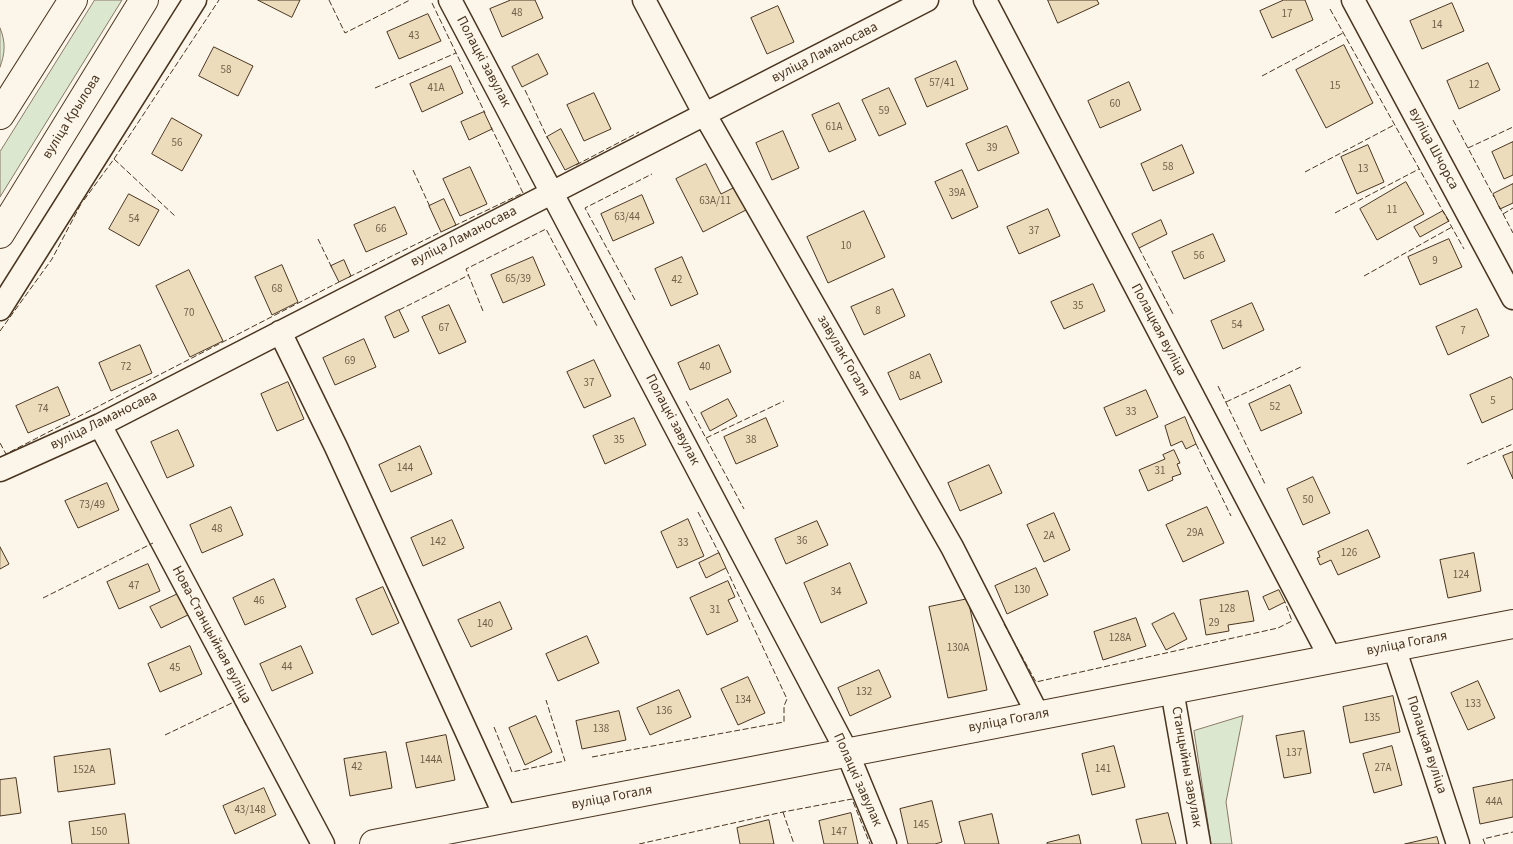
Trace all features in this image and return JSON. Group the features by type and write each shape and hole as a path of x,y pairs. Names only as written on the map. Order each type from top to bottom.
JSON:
{"main road":[{"path":"0,116 73,0"},
{"name":"вуліца Крылова","path":"0,234 144,0"},
{"name":"вуліца Гогаля","path":"374,844 1513,624"}],"street":[{"path":"0,309 195,0"},
{"name":"Полацкі завулак","path":"450,0 847,752 885,844"},
{"name":"завулак Гогаля","path":"644,0 705,114 952,547 1038,715"},
{"name":"вуліца Ламаносава","path":"0,470 100,426 927,0"},
{"name":"Полацкая вуліца","path":"985,0 1331,659"},
{"name":"вуліца Шчорса","path":"1353,0 1513,298"},
{"path":"280,332 336,447 506,818"},
{"name":"Нова-Станцыйная вуліца","path":"100,426 323,844"},
{"name":"Полацкая вуліца","path":"1394,647 1458,844"},
{"name":"Станцыйны завулак","path":"1172,690 1199,844"}],"green space":[{"path":"95,0 122,0 0,197 0,152"},
{"path":"0,28 4,48 0,67"},
{"path":"1243,716 1226,802 1232,844 1211,844 1194,731"}],"building":[{"path":"258,0 300,0 292,17"},
{"path":"511,0 535,0 543,18 502,37 490,9"},
{"path":"1048,0 1097,0 1099,4 1058,23"},
{"path":"1284,0 1305,0 1313,20 1272,38 1260,11"},
{"path":"1452,3 1464,31 1422,49 1410,21"},
{"path":"778,6 794,42 767,54 751,18"},
{"path":"428,14 441,41 399,59 387,32"},
{"path":"1344,45 1373,103 1326,128 1296,70"},
{"path":"214,47 253,66 238,96 199,76"},
{"path":"538,54 548,74 522,87 512,67"},
{"path":"956,61 968,89 927,107 915,79"},
{"path":"1488,63 1500,90 1459,109 1447,81"},
{"path":"451,66 463,93 422,112 410,84"},
{"path":"1129,82 1141,110 1100,128 1088,101"},
{"path":"889,88 906,124 879,136 862,100"},
{"path":"594,93 611,129 584,141 567,105"},
{"path":"839,103 856,140 829,152 812,115"},
{"path":"484,112 492,129 469,140 461,122"},
{"path":"172,118 202,135 182,171 152,154"},
{"path":"1007,126 1019,153 978,171 966,144"},
{"path":"561,129 579,163 565,170 547,137"},
{"path":"783,131 799,168 772,180 756,143"},
{"path":"1513,142 1513,175 1504,179 1492,152"},
{"path":"1182,145 1194,173 1153,191 1141,164"},
{"path":"1368,145 1384,182 1357,194 1341,157"},
{"path":"706,164 721,194 735,187 746,210 703,232 676,179"},
{"path":"470,167 487,204 460,216 443,179"},
{"path":"962,170 978,207 952,219 935,182"},
{"path":"1406,182 1424,214 1377,240 1360,209"},
{"path":"1513,184 1513,203 1500,209 1493,194"},
{"path":"129,194 159,210 139,246 109,229"},
{"path":"642,195 654,223 613,241 601,214"},
{"path":"444,199 456,225 441,232 429,206"},
{"path":"395,207 407,234 366,252 354,225"},
{"path":"1048,209 1060,236 1019,254 1007,227"},
{"path":"864,211 885,257 828,283 807,237"},
{"path":"1443,211 1449,221 1420,237 1414,227"},
{"path":"1161,220 1167,234 1139,248 1132,234"},
{"path":"1213,234 1225,261 1184,279 1172,252"},
{"path":"1449,239 1462,267 1420,285 1408,257"},
{"path":"533,257 545,285 503,303 491,275"},
{"path":"682,257 698,294 671,306 655,269"},
{"path":"344,260 351,276 339,282 331,266"},
{"path":"282,265 298,302 272,315 255,277"},
{"path":"189,270 223,341 190,357 156,286"},
{"path":"1093,284 1105,311 1064,329 1051,302"},
{"path":"893,289 905,316 864,335 851,307"},
{"path":"1252,303 1264,330 1223,349 1211,321"},
{"path":"449,305 466,342 439,354 422,317"},
{"path":"1477,309 1489,336 1448,355 1436,327"},
{"path":"399,310 409,331 394,338 385,317"},
{"path":"364,339 376,367 335,385 323,358"},
{"path":"140,345 152,373 111,391 99,363"},
{"path":"719,345 731,372 690,390 678,363"},
{"path":"930,354 942,382 900,400 888,373"},
{"path":"594,360 611,396 584,408 567,372"},
{"path":"1511,377 1513,380 1513,409 1482,423 1470,395"},
{"path":"288,382 304,419 277,431 261,394"},
{"path":"1290,385 1302,413 1261,431 1249,404"},
{"path":"58,387 70,415 28,433 16,406"},
{"path":"1146,390 1158,417 1116,436 1104,408"},
{"path":"728,399 737,416 710,431 701,413"},
{"path":"1185,417 1196,444 1186,449 1182,441 1171,446 1165,426"},
{"path":"634,418 646,445 605,464 593,436"},
{"path":"766,418 778,446 736,464 724,437"},
{"path":"178,430 194,466 167,478 151,442"},
{"path":"420,446 432,474 391,492 379,465"},
{"path":"1174,450 1180,463 1177,464 1181,474 1172,477 1173,480 1148,491 1139,470 1165,459 1163,455"},
{"path":"1513,452 1513,479 1503,456"},
{"path":"989,465 1002,493 960,511 948,483"},
{"path":"1313,477 1330,513 1303,525 1287,489"},
{"path":"107,483 119,510 78,528 65,501"},
{"path":"231,507 243,535 202,553 190,525"},
{"path":"1207,507 1224,543 1183,562 1166,525"},
{"path":"1054,513 1070,550 1044,562 1027,525"},
{"path":"688,519 704,556 677,568 661,532"},
{"path":"452,520 464,548 423,566 411,538"},
{"path":"817,521 828,545 786,564 775,539"},
{"path":"1368,530 1380,557 1338,575 1331,560 1320,565 1317,558 1320,557 1318,552"},
{"path":"0,547 9,564 0,569"},
{"path":"719,553 726,568 706,578 699,563"},
{"path":"1474,553 1481,591 1448,598 1440,560"},
{"path":"850,563 867,603 821,623 804,583"},
{"path":"148,564 160,591 119,609 107,582"},
{"path":"1036,568 1048,595 1007,614 995,586"},
{"path":"274,579 286,607 245,625 233,598"},
{"path":"728,581 735,597 728,600 738,621 707,635 690,598"},
{"path":"383,587 399,623 372,635 356,599"},
{"path":"1279,590 1285,602 1269,610 1263,597"},
{"path":"1248,591 1254,621 1228,625 1229,631 1206,635 1200,600"},
{"path":"180,593 190,614 161,628 150,607"},
{"path":"968,599 987,690 948,698 929,607"},
{"path":"500,602 512,629 471,647 458,620"},
{"path":"1174,613 1187,639 1166,650 1152,624"},
{"path":"1136,618 1146,646 1103,660 1094,632"},
{"path":"587,636 599,663 558,681 546,654"},
{"path":"190,646 202,674 160,692 148,664"},
{"path":"301,646 313,673 272,691 260,664"},
{"path":"879,670 891,697 850,716 838,688"},
{"path":"748,677 765,713 738,725 721,689"},
{"path":"1478,681 1495,718 1468,730 1451,693"},
{"path":"679,690 691,717 650,735 637,708"},
{"path":"1393,696 1400,732 1350,743 1343,707"},
{"path":"619,711 626,740 582,749 576,721"},
{"path":"536,716 552,752 525,765 509,728"},
{"path":"1304,731 1311,773 1284,778 1276,736"},
{"path":"446,735 455,780 416,788 406,743"},
{"path":"1114,746 1125,787 1092,795 1082,754"},
{"path":"1392,746 1402,785 1374,793 1363,754"},
{"path":"110,749 115,784 58,792 54,757"},
{"path":"386,752 392,788 350,796 344,759"},
{"path":"16,778 21,813 0,816 0,780"},
{"path":"1513,780 1513,817 1480,824 1473,788"},
{"path":"264,788 276,815 235,834 223,806"},
{"path":"932,801 942,842 935,844 908,844 900,809"},
{"path":"851,813 858,844 824,844 819,821"},
{"path":"1168,813 1176,844 1142,844 1136,820"},
{"path":"125,814 129,844 72,844 69,822"},
{"path":"992,814 999,844 965,844 959,822"},
{"path":"769,820 774,844 740,844 737,828"},
{"path":"1079,835 1081,844 1047,844 1047,843"},
{"path":"1437,837 1439,844 1405,844"}],"fence":[{"path":"114,159 219,0"},
{"path":"329,0 345,33 410,0"},
{"path":"432,3 485,113"},
{"path":"1330,9 1464,249"},
{"path":"1262,76 1343,33"},
{"path":"375,88 456,53"},
{"path":"525,90 548,139"},
{"path":"1453,120 1494,197"},
{"path":"1305,172 1394,125"},
{"path":"454,226 523,193 491,127"},
{"path":"1468,148 1513,127"},
{"path":"576,165 639,132"},
{"path":"84,200 114,159 175,216"},
{"path":"1335,213 1419,169"},
{"path":"413,170 431,209"},
{"path":"635,300 585,208 652,174"},
{"path":"0,331 52,259 82,202"},
{"path":"1499,206 1513,233"},
{"path":"1503,214 1513,208"},
{"path":"1364,276 1452,227"},
{"path":"483,311 466,269 546,229 597,326"},
{"path":"349,277 441,232"},
{"path":"318,239 332,268"},
{"path":"1139,248 1173,314"},
{"path":"399,310 469,275"},
{"path":"0,443 6,454 339,282"},
{"path":"1226,402 1303,366"},
{"path":"1218,386 1265,484"},
{"path":"686,401 744,509"},
{"path":"706,438 784,401"},
{"path":"1196,444 1231,516"},
{"path":"1467,464 1513,444"},
{"path":"698,512 720,555"},
{"path":"43,598 153,543"},
{"path":"592,757 784,722 784,706 787,699 725,566"},
{"path":"1004,624 1036,682 1278,628 1292,621 1285,602"},
{"path":"232,697 247,727"},
{"path":"494,727 512,772 565,761 546,700"},
{"path":"165,735 234,702"},
{"path":"639,844 783,812 852,799 870,844"},
{"path":"783,812 794,844"},
{"path":"1485,844 1483,839 1513,832"}]}
